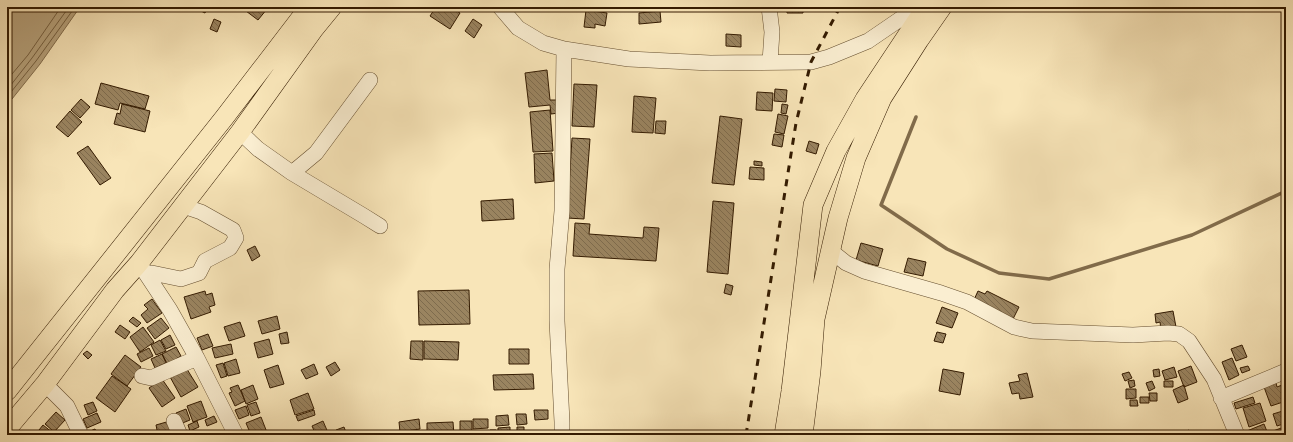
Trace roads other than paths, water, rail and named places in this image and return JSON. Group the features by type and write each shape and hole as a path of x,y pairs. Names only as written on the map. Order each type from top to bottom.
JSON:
{"main road":[{"path":"7,390 224,118 309,7"},
{"path":"7,430 45,384 115,290 143,268 183,206 240,132 314,29 332,7"},
{"path":"784,435 791,391 813,205 836,151 865,99 926,7"},
{"path":"803,435 818,303 838,218 856,158 882,98 942,7"}],"street":[{"path":"500,7 518,28 543,43 564,49 629,59 710,63 811,62 829,57 868,41 909,13 915,7"},
{"path":"768,7 772,32 770,62"},
{"path":"562,435 557,321 557,269 562,211 564,49"},
{"path":"292,173 316,153 370,80"},
{"path":"240,132 258,149 292,173 380,226"},
{"path":"143,268 152,273 181,279 199,273 205,261 230,248 236,238 233,230 201,212 183,206"},
{"path":"831,251 846,263 864,271 967,302 1014,327 1026,330 1133,335 1168,333 1179,334 1188,341 1214,379 1237,435"},
{"path":"143,268 170,310 197,358 236,435"},
{"path":"142,376 151,378 197,358"},
{"path":"1221,398 1285,374"},
{"path":"45,384 67,406 81,435"},
{"path":"174,421 180,435"}],"water":[{"path":"7,7 80,7 40,64 12,99 7,102"}],"waterway":[{"path":"916,117 881,205 947,249 999,273 1049,279 1192,235 1286,191"}],"railway":[{"path":"746,435 796,123 811,62 840,7"}]}
